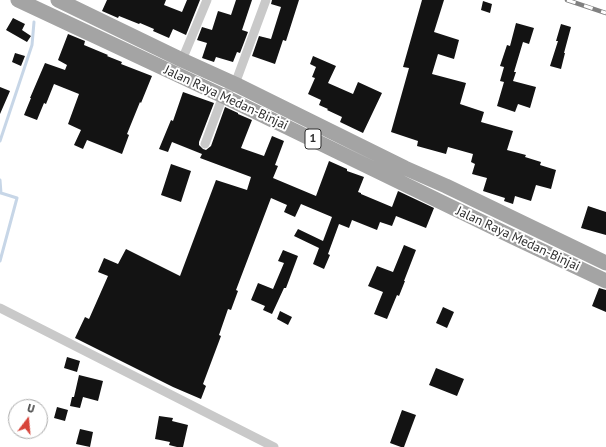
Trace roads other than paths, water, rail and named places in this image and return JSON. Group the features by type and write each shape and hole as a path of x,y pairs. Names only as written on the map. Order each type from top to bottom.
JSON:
{"main road":[{"name":"Jalan Raya Medan-Binjai","path":"18,0 223,96 513,237 606,280"},
{"name":"Jalan Raya Medan-Binjai","path":"58,0 235,84 405,168 446,186 606,263"}],"street":[{"path":"182,60 207,0"},
{"path":"205,144 223,96 235,84 266,0"},
{"path":"0,308 274,447"}],"waterway":[{"path":"0,141 32,45 34,22"},
{"path":"0,180 1,193 17,198 0,261"}],"railway":[{"path":"567,0 606,13"}]}
